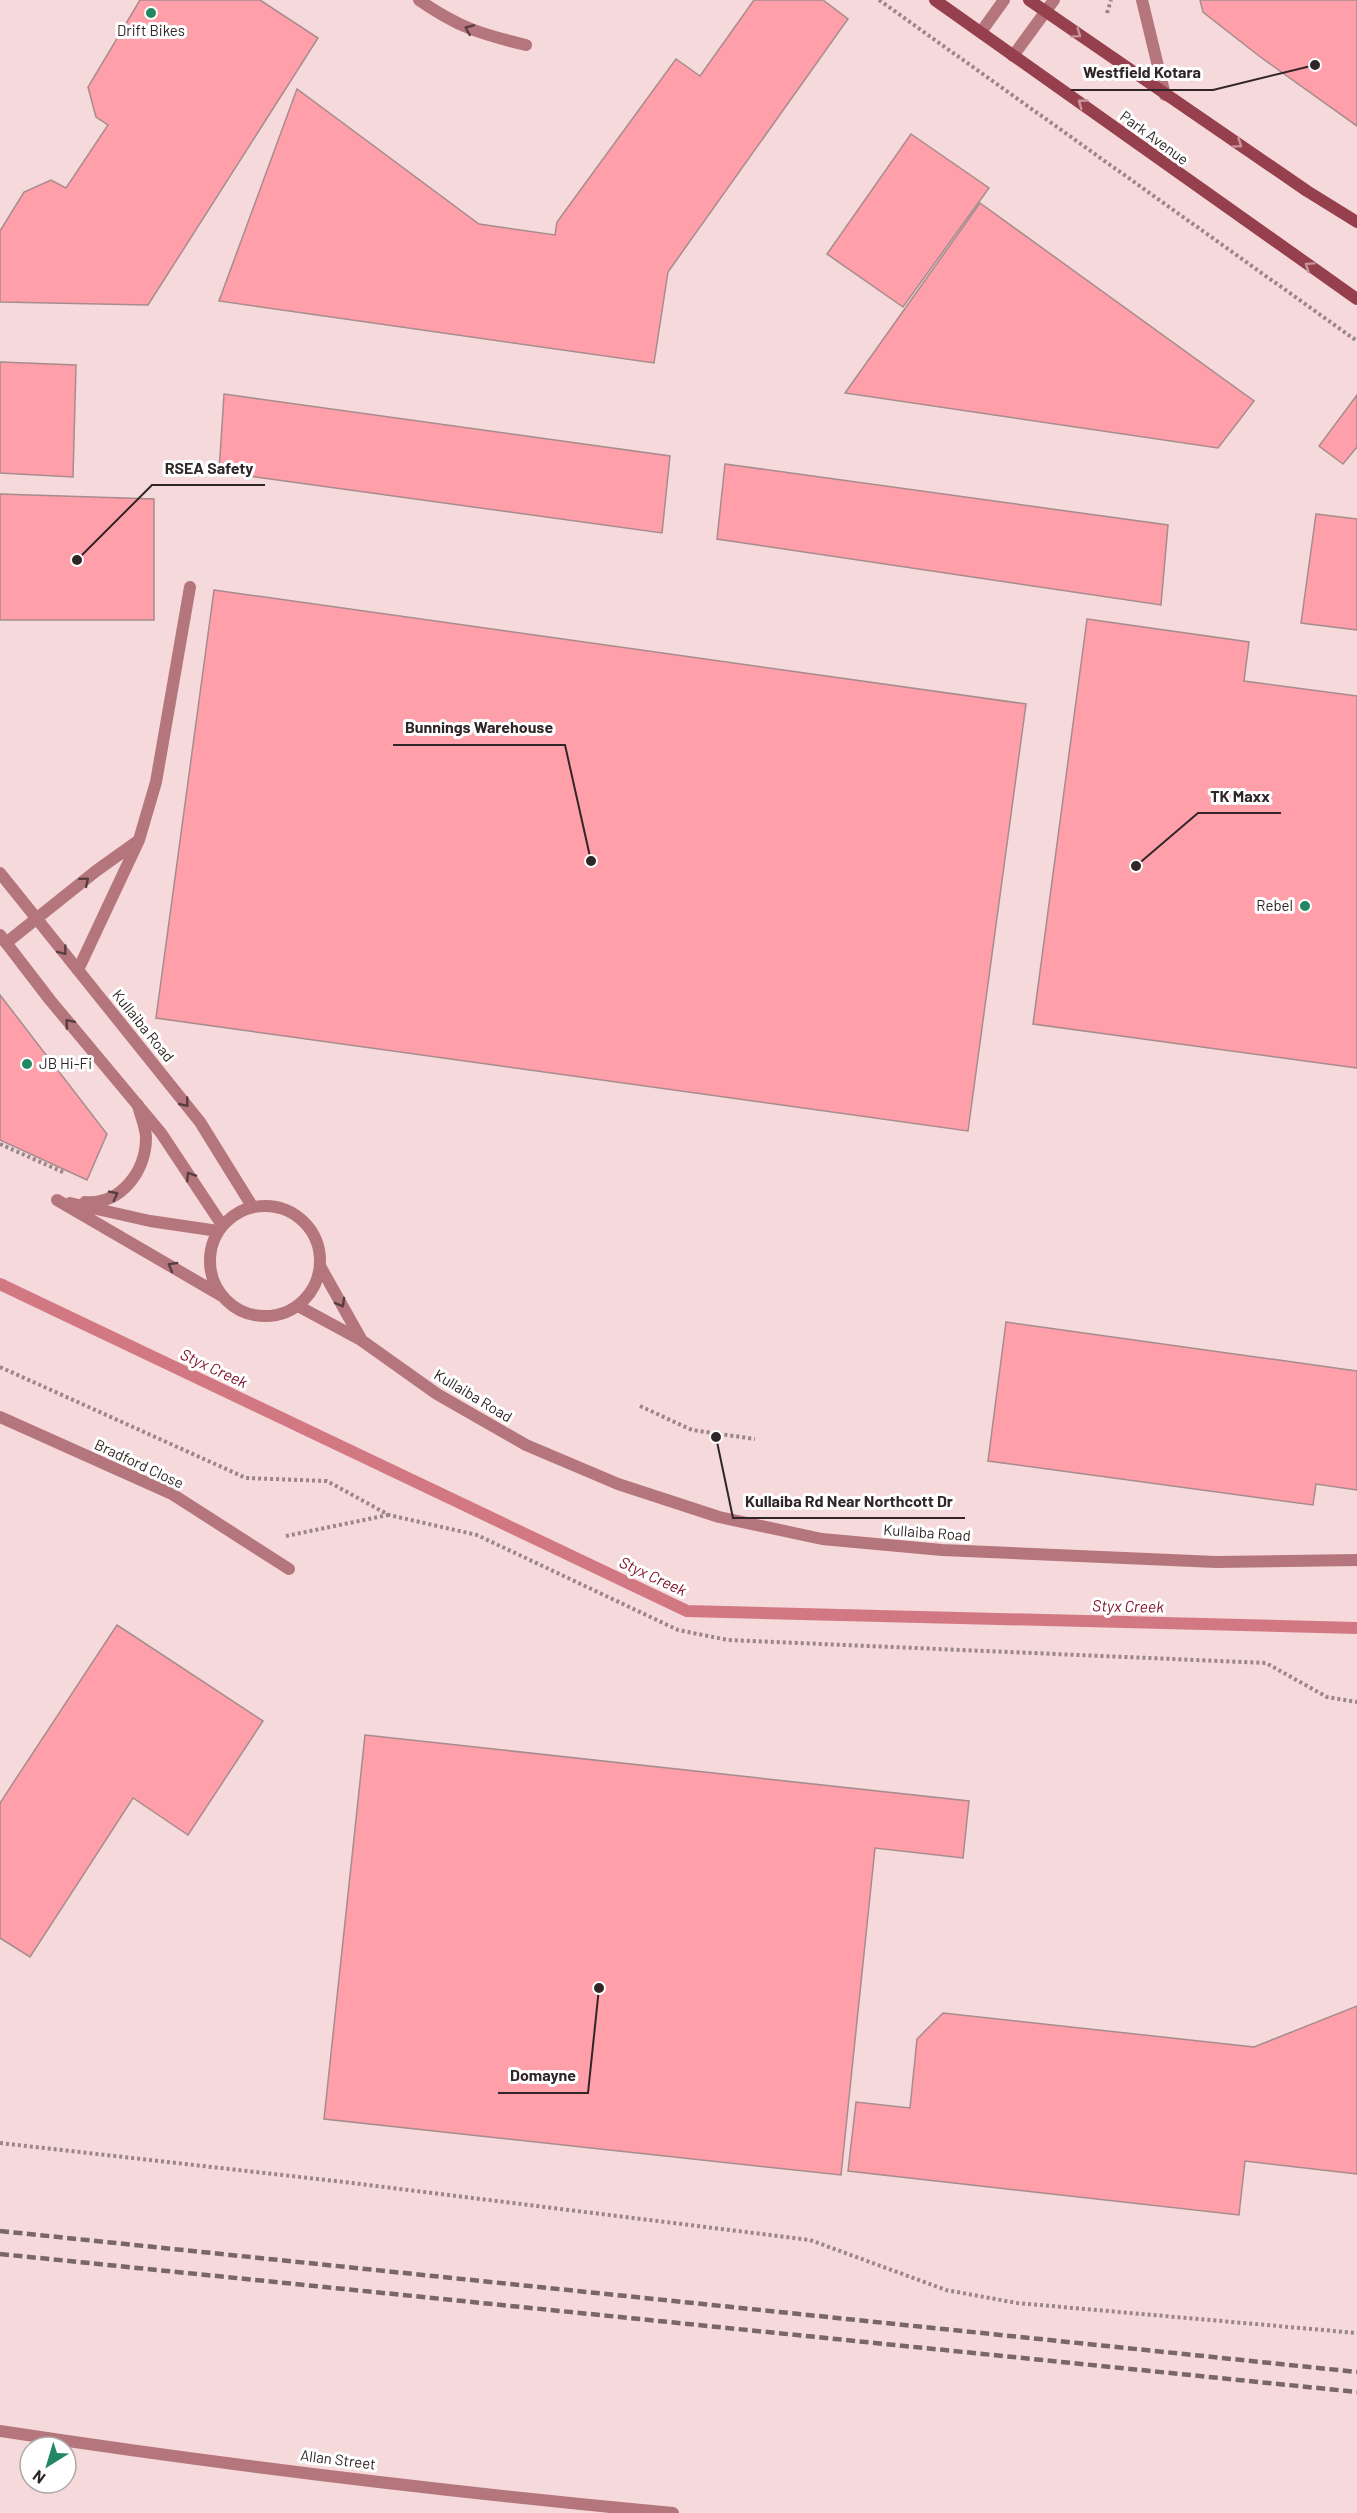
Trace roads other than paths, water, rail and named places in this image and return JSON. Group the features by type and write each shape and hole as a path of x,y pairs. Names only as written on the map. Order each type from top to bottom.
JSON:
{"main road":[{"name":"Park Avenue","path":"935,0 1357,299"},
{"path":"1029,0 1166,95 1357,222"}],"street":[{"path":"419,0 448,20 476,33 526,45"},
{"path":"981,33 1004,0"},
{"path":"1013,56 1054,0"},
{"path":"1142,0 1166,95"},
{"path":"78,970 139,840 156,782 190,587"},
{"path":"139,840 37,918 3,939 50,1000 161,1133 220,1228"},
{"name":"Kullaiba Road","path":"0,873 200,1122 252,1206 272,1205 284,1209 300,1219 310,1230 322,1257 320,1266 361,1340"},
{"path":"57,1200 98,1203 124,1190 143,1164 146,1136 138,1105"},
{"path":"57,1200 150,1221 220,1228"},
{"path":"57,1200 250,1314 276,1314 298,1306 309,1295 320,1266"},
{"path":"222,1296 212,1279 210,1251 220,1228 237,1213 252,1206"},
{"name":"Kullaiba Road","path":"298,1306 361,1340 437,1394 526,1445 618,1484 719,1517 822,1539 942,1550 1216,1562 1357,1560"},
{"name":"Bradford Close","path":"0,1417 172,1494 290,1569"},
{"name":"Allan Street","path":"0,2431 538,2507 673,2513"}],"waterway":[{"name":"Styx Creek","path":"0,1284 687,1611 1357,1628"}],"railway":[{"path":"0,2231 1357,2372"},
{"path":"0,2254 1357,2392"}],"place":[{"name":"Drift Bikes","path":"151,13"},
{"name":"Westfield Kotara","path":"1315,65"},
{"name":"RSEA Safety","path":"77,560"},
{"name":"Bunnings Warehouse","path":"591,861"},
{"name":"TK Maxx","path":"1136,866"},
{"name":"Rebel","path":"1305,906"},
{"name":"JB Hi-Fi","path":"27,1064"},
{"name":"Kullaiba Rd Near Northcott Dr","path":"716,1437"},
{"name":"Domayne","path":"599,1988"}]}
